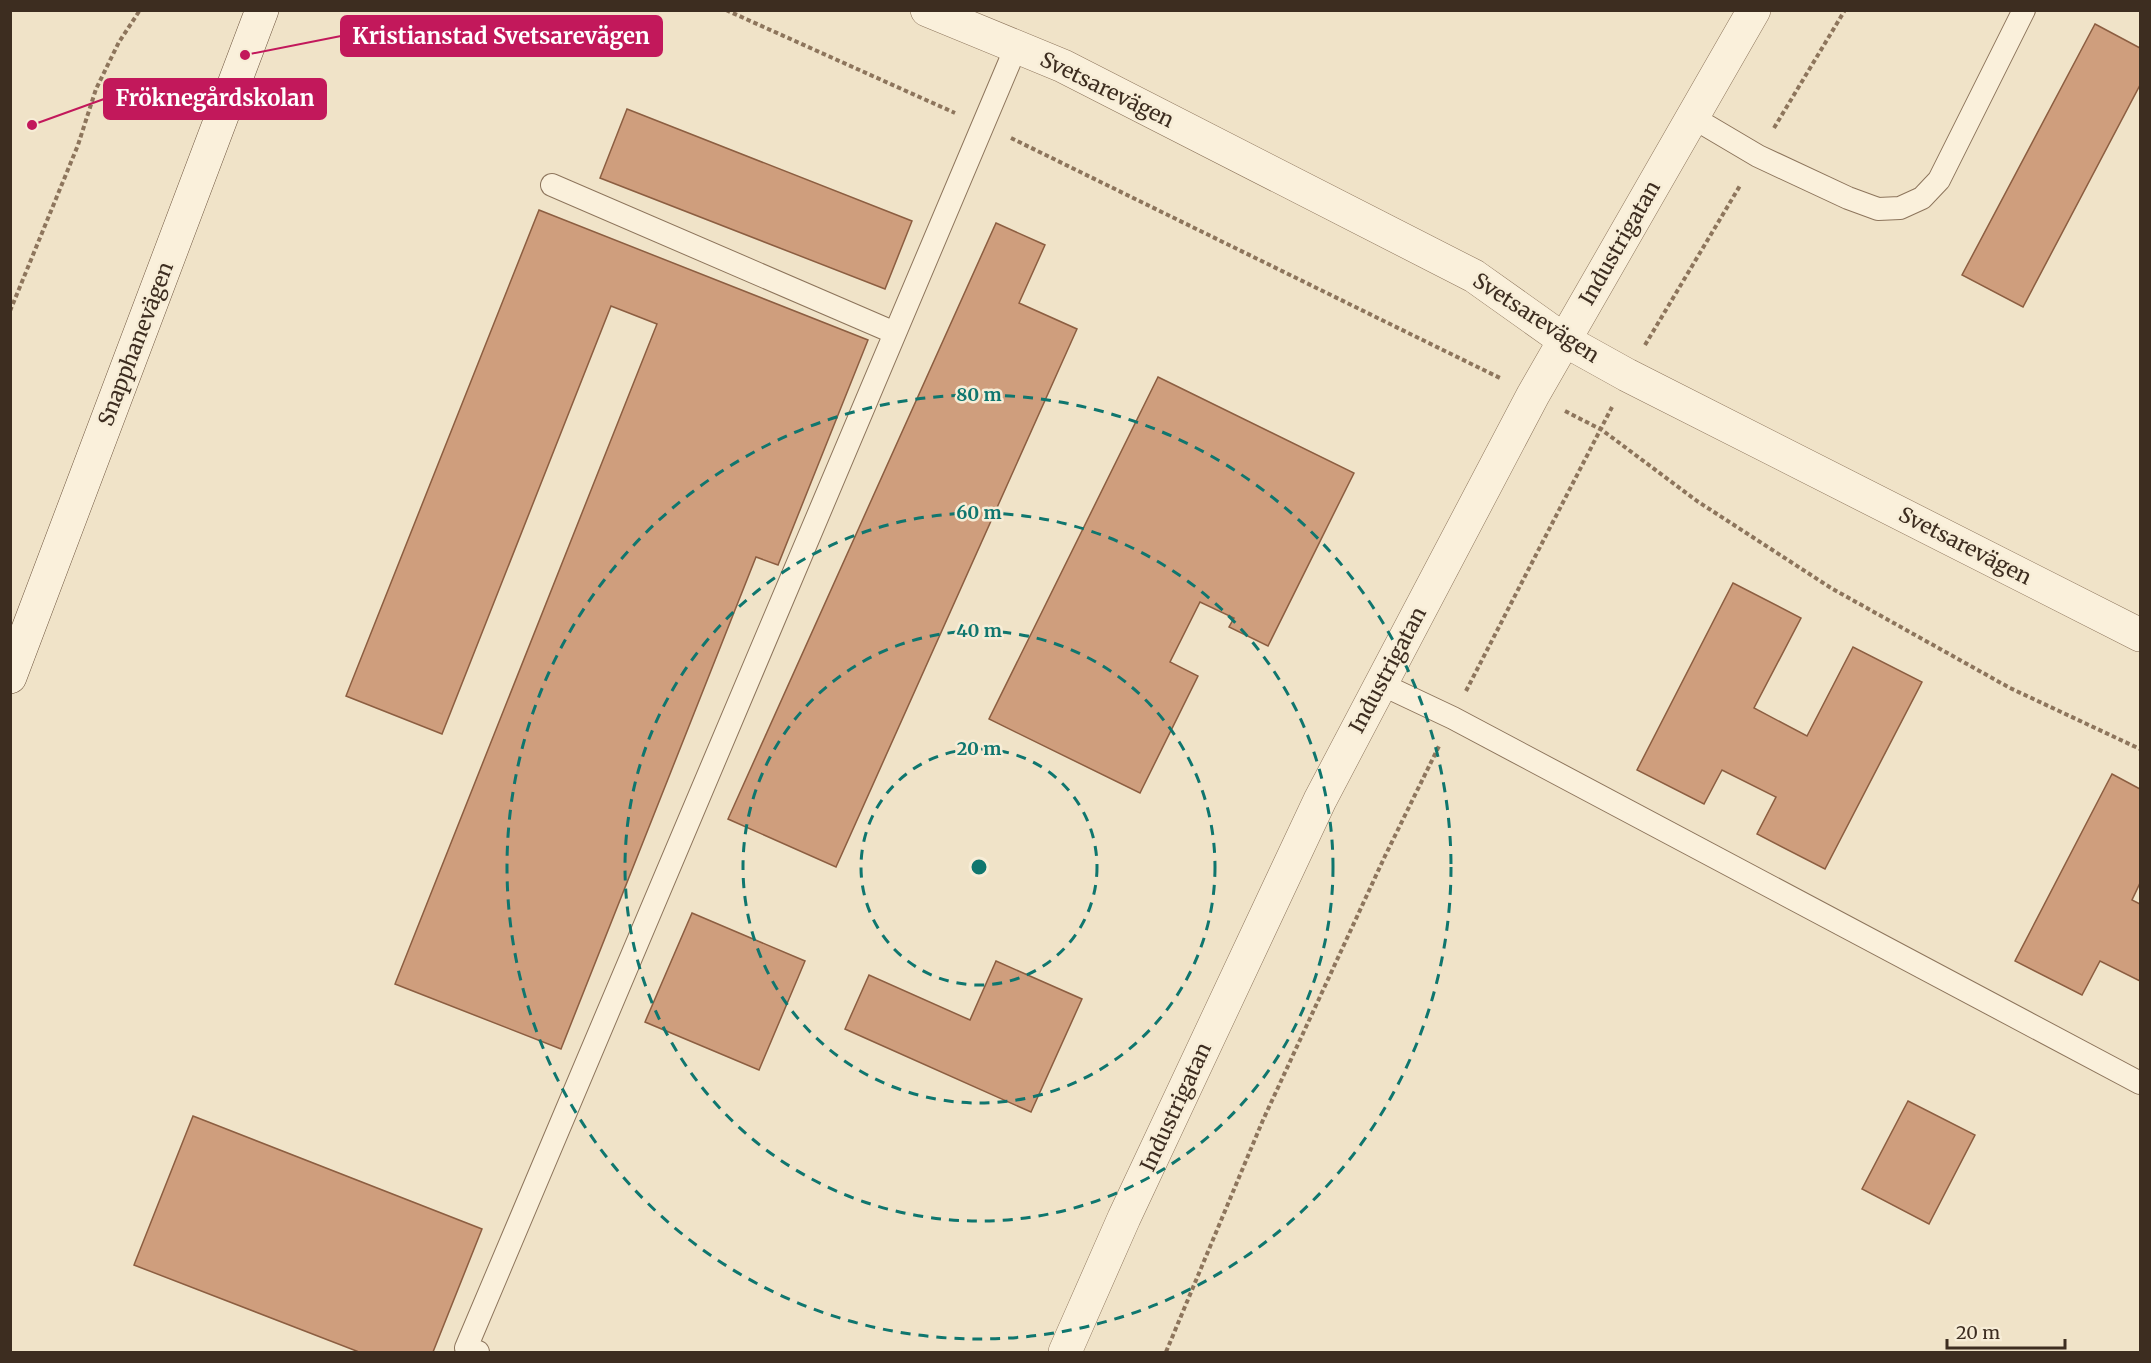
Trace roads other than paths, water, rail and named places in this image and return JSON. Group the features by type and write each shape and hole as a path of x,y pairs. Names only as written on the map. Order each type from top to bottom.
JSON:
{"street":[{"name":"Snapphanevägen","path":"10,677 262,10"},
{"name":"Svetsarevägen","path":"927,10 1063,66 1474,276 1564,340 1627,375 2140,635"},
{"name":"Industrigatan","path":"1065,1353 1129,1207 1320,800 1533,394 1754,10"}],"lane":[{"path":"1692,117 1758,156 1848,198 1878,209 1900,208 1922,198 1939,180 2024,10"},
{"path":"478,1353 466,1348 1016,47"},
{"path":"552,185 895,333"},
{"path":"1381,684 1453,718 2140,1083"}],"place":[{"name":"Kristianstad Svetsarevägen","path":"245,55"},
{"name":"Fröknegårdskolan","path":"32,125"}]}
